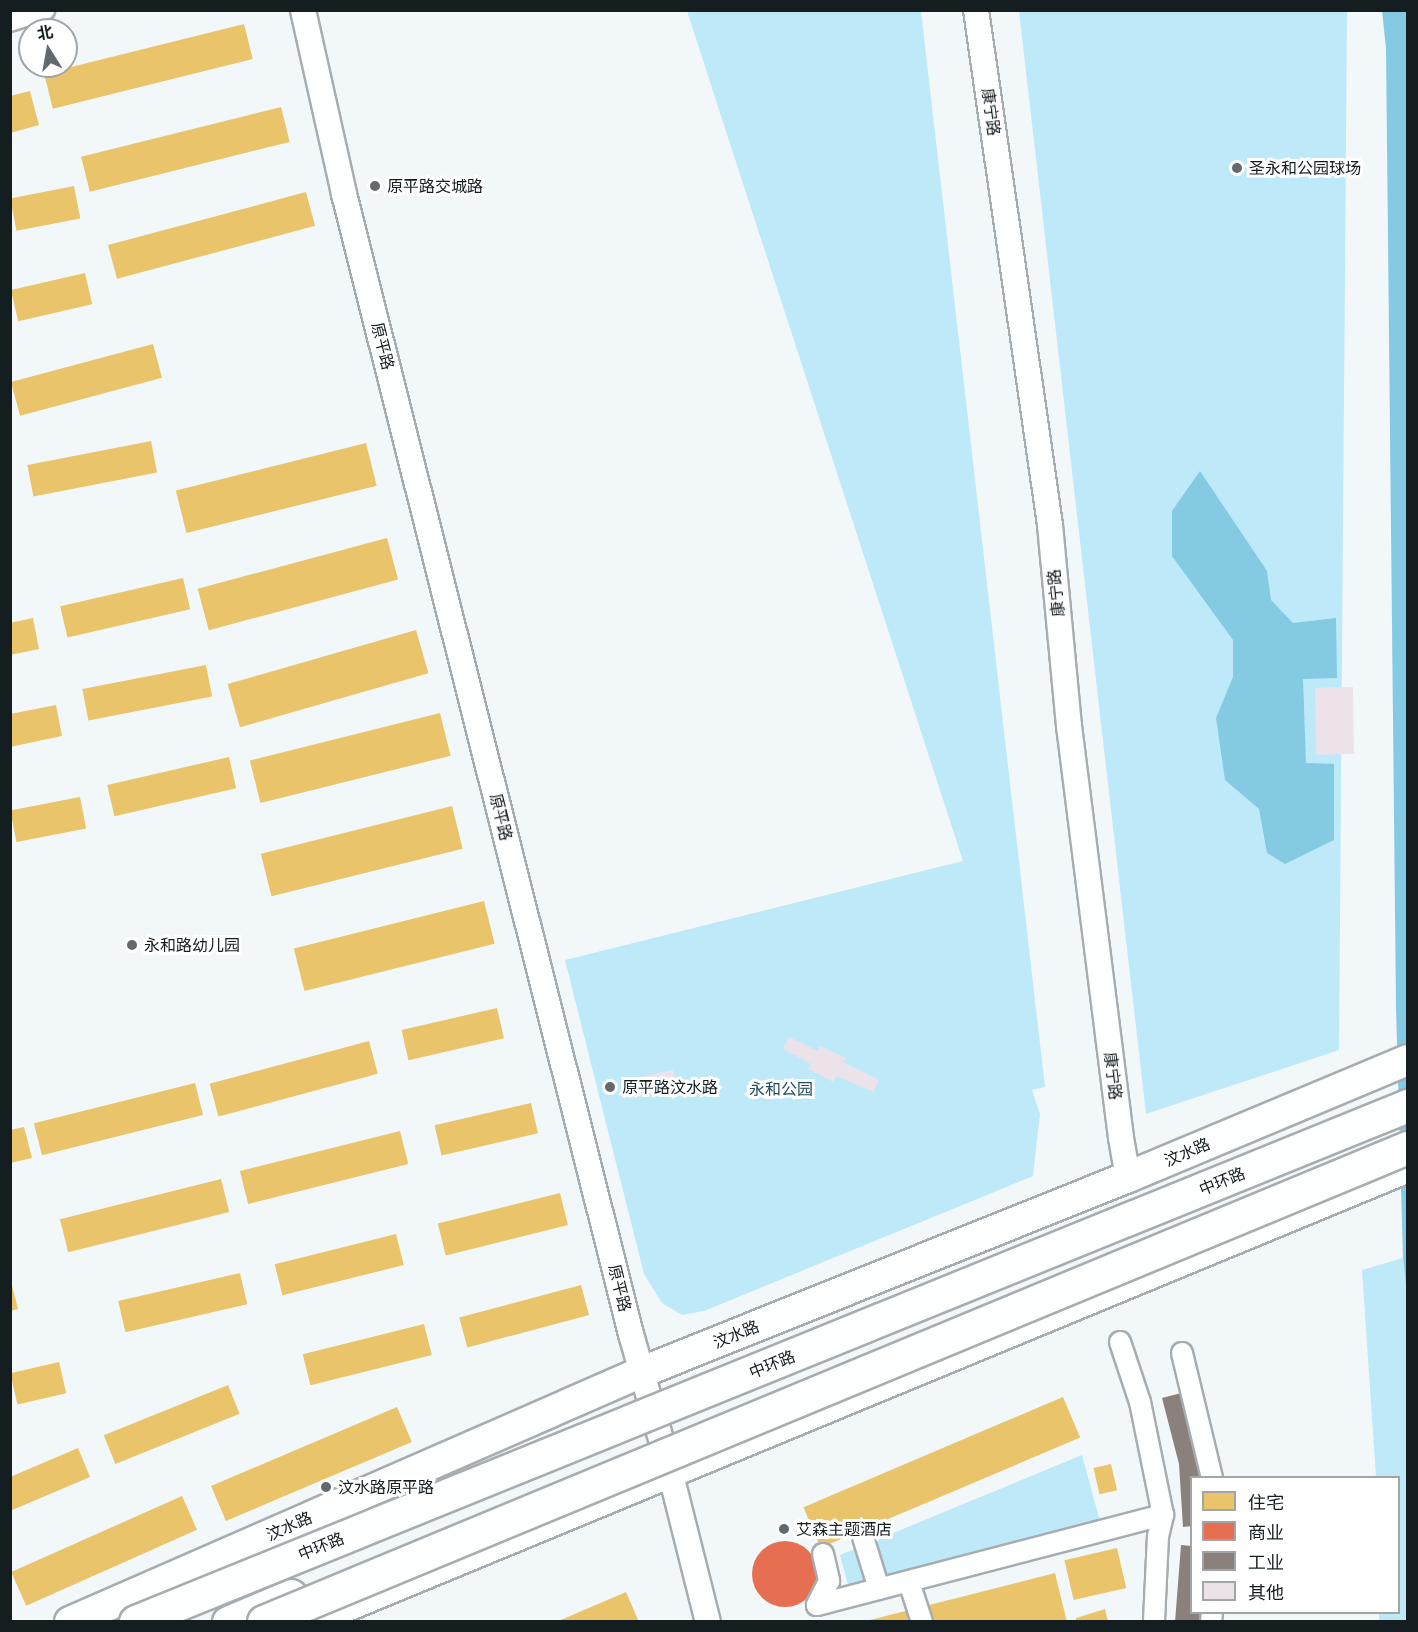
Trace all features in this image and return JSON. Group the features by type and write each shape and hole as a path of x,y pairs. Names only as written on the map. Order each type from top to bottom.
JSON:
{"highway":[{"name":"中环路","path":"136,1622 1407,1106"},
{"path":"242,1620 1407,1148"}],"main road":[{"name":"汶水路","path":"70,1622 642,1372 1128,1177 1407,1060"},
{"path":"242,1620 659,1431 983,1310 1354,1163 1407,1120"},
{"path":"308,1622 1080,1302 1407,1137"},
{"path":"175,1622 659,1431 1354,1163 1407,1167"},
{"path":"983,1310 1080,1302"}],"street":[{"path":"10,21 44,10"},
{"name":"原平路","path":"303,10 347,205 642,1372 670,1471 708,1622"},
{"name":"康宁路","path":"976,10 1050,525 1071,738 1120,1137 1128,1177"},
{"path":"1120,1342 1140,1402 1163,1515 1158,1536 1154,1622"},
{"path":"1182,1353 1212,1476"},
{"path":"823,1554 829,1581 817,1605 1163,1515"},
{"path":"862,1537 879,1589"},
{"path":"909,1582 922,1622"}],"green space":[{"name":"永和公园","path":"687,11 921,11 1045,1087 1032,1090 1040,1114 1033,1176 704,1311 682,1315 662,1303 644,1274 565,960 963,861"},
{"path":"1019,11 1347,11 1339,1050 1146,1114"},
{"path":"1403,1258 1408,1306 1407,1621 1379,1621 1379,1614 1400,1614 1400,1476 1376,1476 1362,1270"},
{"path":"1082,1455 1101,1525 849,1589 840,1555"}],"shaded area":[{"path":"1382,11 1408,11 1407,1295 1403,1258 1396,1008 1386,48"},
{"path":"1200,471 1267,571 1271,600 1293,623 1336,618 1337,678 1303,679 1306,763 1334,764 1334,840 1285,864 1267,853 1259,809 1225,780 1216,718 1233,677 1233,640 1172,556 1172,511"}],"building: 住宅":[{"path":"244,24 253,59 53,109 45,78 78,78 78,65"},
{"path":"30,91 39,125 10,133 10,96"},
{"path":"281,107 290,142 90,192 81,157"},
{"path":"74,186 80,218 16,231 10,198"},
{"path":"306,192 315,226 117,279 108,245"},
{"path":"85,273 92,304 18,321 11,290"},
{"path":"153,344 162,378 20,416 11,382"},
{"path":"151,441 157,472 33,496 27,465"},
{"path":"366,443 377,486 186,533 176,490"},
{"path":"387,538 398,580 209,630 198,589"},
{"path":"183,578 190,609 67,638 60,606"},
{"path":"33,618 39,649 10,655 10,623"},
{"path":"416,630 428,673 240,727 228,684"},
{"path":"206,665 212,696 88,720 82,689"},
{"path":"56,705 62,736 10,747 10,714"},
{"path":"440,713 451,756 260,803 250,760"},
{"path":"229,757 236,788 114,816 107,785"},
{"path":"80,797 86,828 16,842 10,811"},
{"path":"452,806 463,849 271,896 261,854"},
{"path":"484,901 495,944 304,991 294,948"},
{"path":"497,1008 504,1038 408,1060 402,1030"},
{"path":"369,1041 378,1074 218,1117 210,1084"},
{"path":"195,1083 203,1115 42,1155 34,1123"},
{"path":"531,1103 538,1133 442,1155 435,1125"},
{"path":"24,1127 32,1158 10,1163 10,1130"},
{"path":"400,1131 408,1164 248,1204 240,1171"},
{"path":"221,1179 229,1212 68,1252 60,1219"},
{"path":"560,1193 568,1225 446,1256 438,1223"},
{"path":"396,1234 404,1265 282,1295 275,1264"},
{"path":"240,1273 247,1304 125,1332 118,1301"},
{"path":"10,1278 18,1309 10,1311"},
{"path":"581,1285 589,1315 467,1348 459,1318"},
{"path":"424,1324 432,1355 310,1385 303,1354"},
{"path":"59,1362 66,1393 17,1404 10,1373"},
{"path":"228,1385 240,1414 115,1464 104,1435"},
{"path":"1063,1397 1080,1438 821,1548 803,1507"},
{"path":"397,1407 412,1442 226,1521 211,1486"},
{"path":"78,1448 90,1477 10,1511 10,1477"},
{"path":"1111,1464 1117,1490 1100,1494 1093,1468"},
{"path":"182,1496 197,1530 26,1606 11,1572"},
{"path":"1117,1548 1126,1588 1074,1600 1064,1560"},
{"path":"1055,1573 1067,1622 866,1622 866,1621"},
{"path":"626,1592 639,1622 556,1622"},
{"path":"1105,1609 1108,1622 1076,1622 1076,1618"}],"building: 商业":[{"path":"778,1541 792,1541 804,1546 813,1555 818,1574 816,1587 809,1598 792,1607 778,1607 766,1602 757,1593 752,1581 752,1567 757,1555 766,1546"}],"building: 工业":[{"path":"1185,1392 1205,1476 1190,1476 1190,1526 1183,1527 1179,1464 1162,1398"},
{"path":"1181,1545 1190,1546 1190,1614 1202,1614 1201,1622 1175,1622"}],"building: 其他":[{"path":"1353,687 1354,754 1316,755 1315,688"},
{"path":"789,1037 818,1051 820,1046 846,1058 843,1062 879,1080 874,1092 836,1076 833,1082 808,1069 811,1064 783,1049"},
{"path":"673,1070 677,1089 629,1099 625,1080"}],"place":[{"name":"圣永和公园球场","path":"1237,168"},
{"name":"原平路交城路","path":"375,186"},
{"name":"永和路幼儿园","path":"132,945"},
{"name":"原平路汶水路","path":"610,1087"},
{"name":"汶水路原平路","path":"326,1487"},
{"name":"艾森主题酒店","path":"784,1529"}]}
